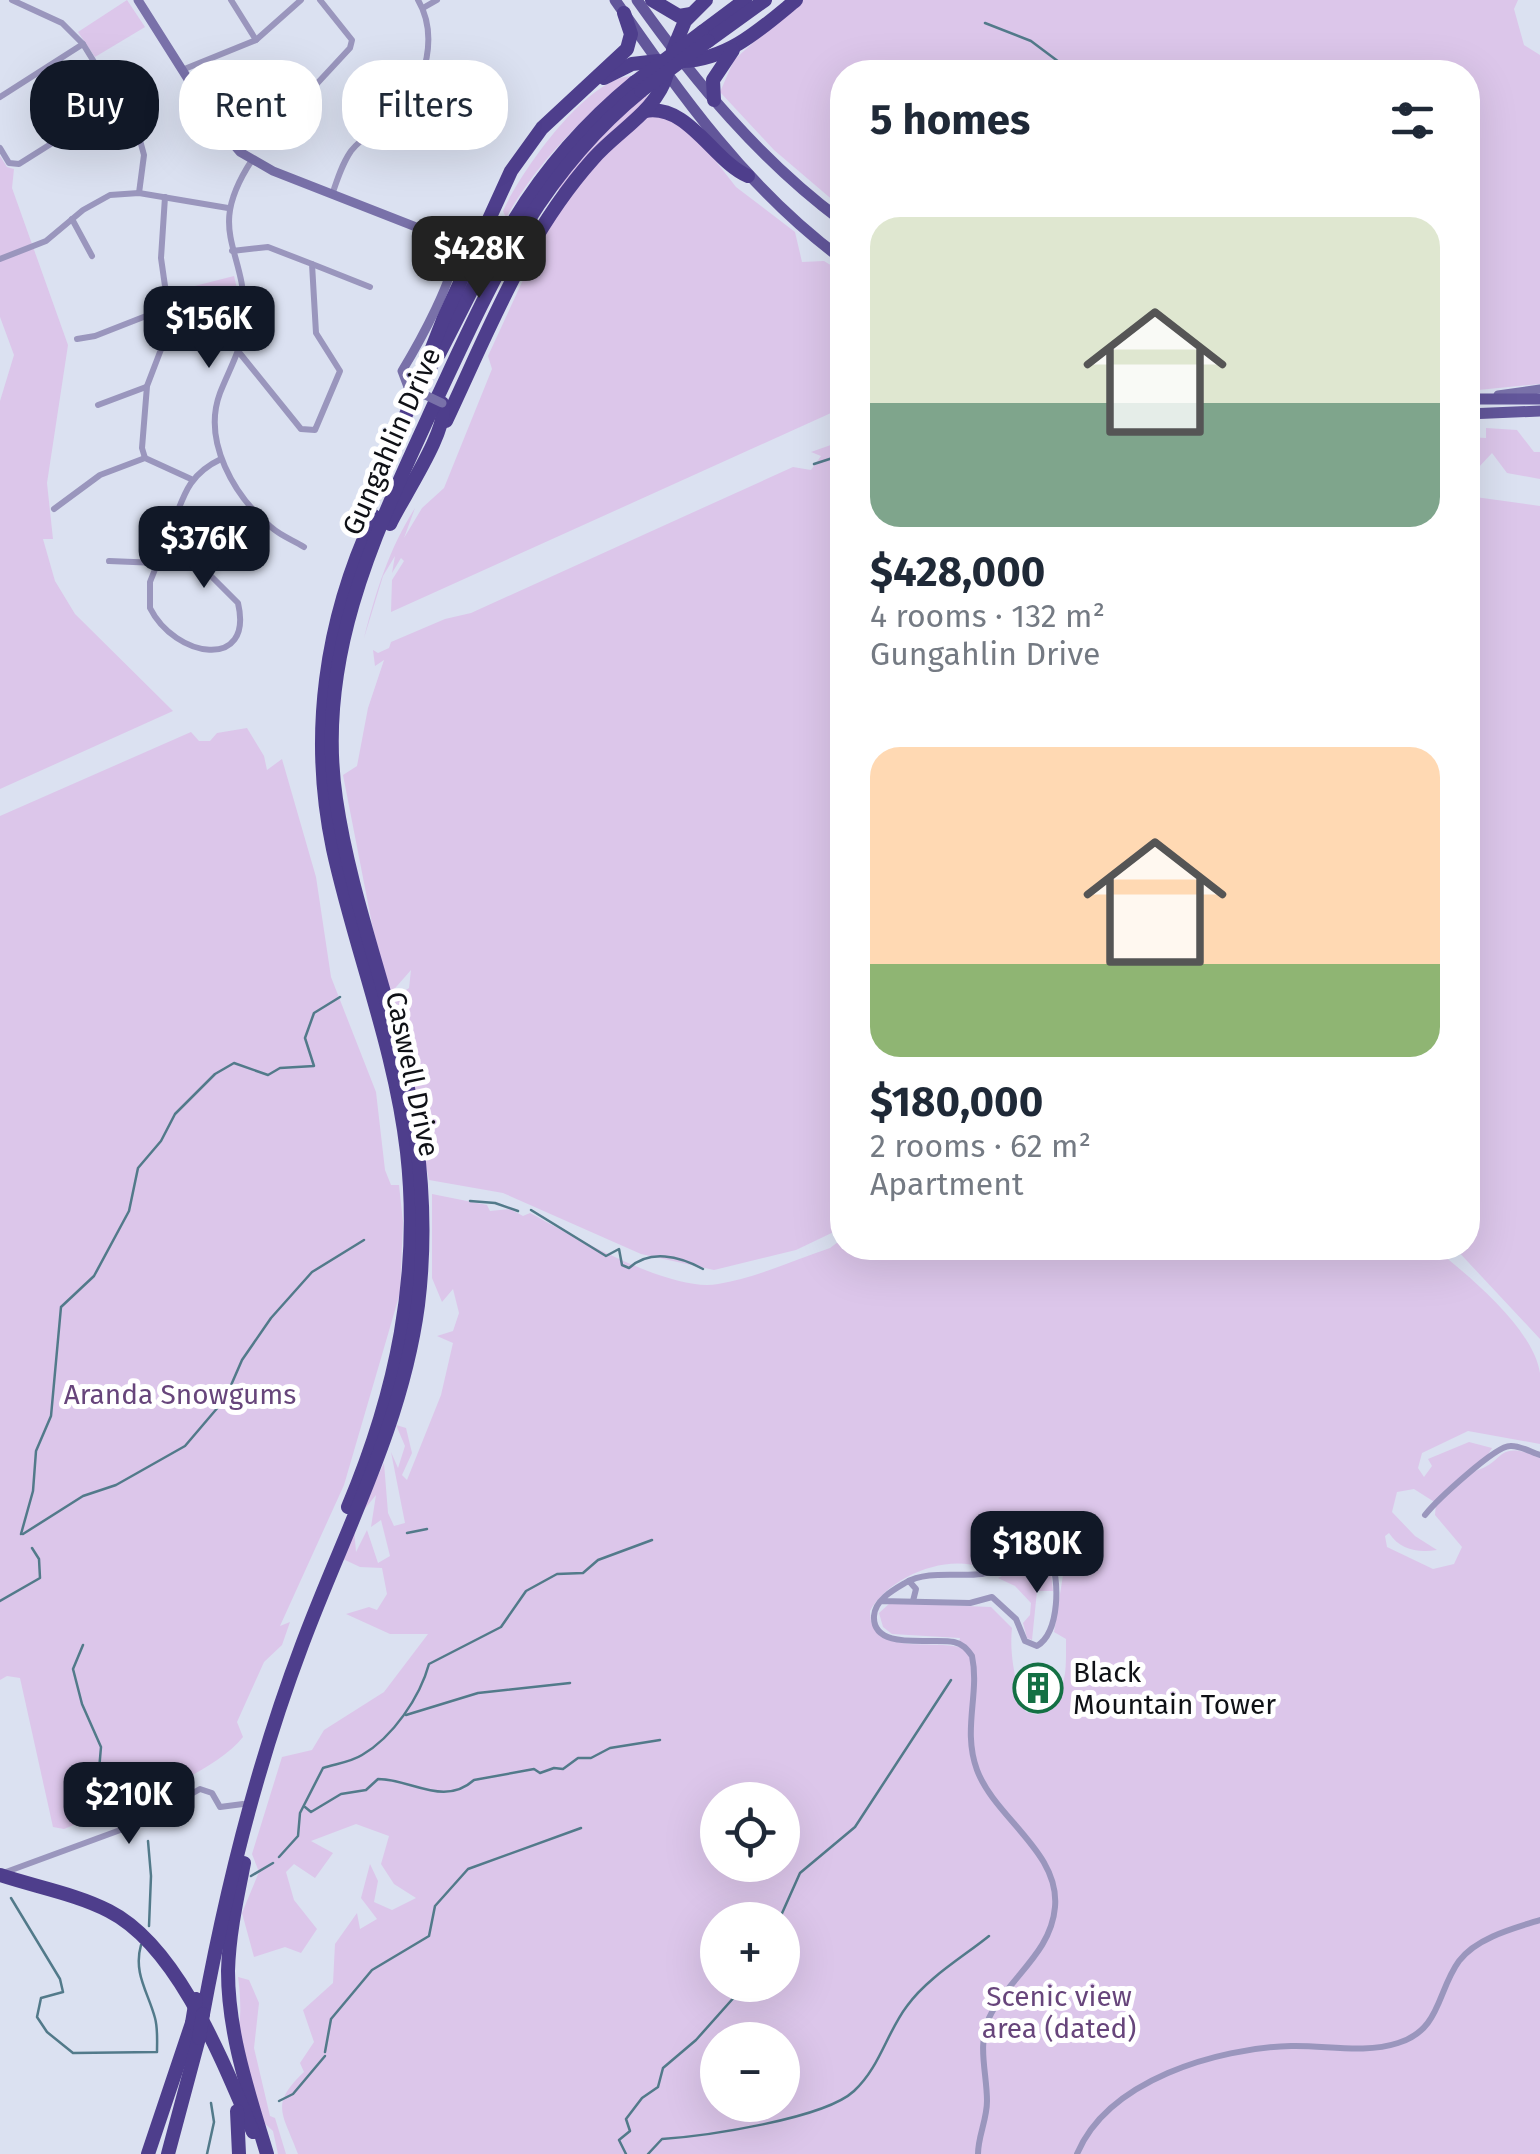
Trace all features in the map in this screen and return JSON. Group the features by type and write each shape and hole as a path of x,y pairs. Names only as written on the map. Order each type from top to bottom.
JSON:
{"highway":[{"path":"652,0 678,16 691,14"},
{"path":"397,508 430,454 511,283 548,216 592,160 662,93 670,62 691,14 706,0"},
{"name":"Gungahlin Drive","path":"705,37 745,0"},
{"name":"Gungahlin Drive","path":"333,633 366,533 488,268 533,189 582,130 705,37 765,0"},
{"path":"590,86 639,62 718,56 796,0"},
{"path":"333,633 346,574 447,308 500,192 542,128 628,48 630,32 619,6"},
{"path":"691,14 688,32 692,44 702,53 718,56"},
{"path":"714,100 713,80 737,46"},
{"path":"616,72 634,68 648,77 653,89 646,109"},
{"name":"Gungahlin Drive","path":"358,899 333,777 332,710 343,634 364,564 493,279 526,221 574,154 638,87"},
{"path":"646,109 658,110 697,130 732,168 748,176"},
{"path":"439,354 485,260 519,204 533,189"},
{"path":"478,342 526,221"},
{"path":"358,899 341,807 340,709 355,619 368,575 397,508 445,412 442,404"},
{"name":"Caswell Drive","path":"270,1745 322,1597 394,1418 418,1300 422,1240 419,1156 386,1022 336,862 325,798 322,722 333,633"},
{"name":"Caswell Drive","path":"358,899 375,984"},
{"name":"Caswell Drive","path":"198,2018 243,1804 292,1648 380,1427 403,1327 410,1251 409,1177 386,1022"},
{"path":"168,2154 225,1902 270,1745"},
{"path":"264,2154 230,2015 228,1970 234,1913 270,1745"},
{"path":"0,1874 104,1908 150,1939 176,1974 264,2154"},
{"path":"148,2154 198,2018"},
{"path":"159,2154 198,2018"},
{"path":"220,2063 239,2121 239,2154"}],"main road":[{"path":"638,0 670,62 748,176 830,248"},
{"path":"619,6 670,62 830,210"},
{"path":"1480,399 1540,400"},
{"path":"1480,416 1540,414"}],"street":[{"path":"12,0 62,24 93,60"},
{"path":"138,0 179,65"},
{"path":"230,0 256,40"},
{"path":"207,60 256,40 301,0"},
{"path":"320,0 352,40 322,77"},
{"path":"332,194 351,151 400,110 413,92 429,47 420,4 437,0"},
{"path":"0,97 83,44"},
{"path":"0,148 9,163 19,164 41,150"},
{"path":"140,193 142,150"},
{"path":"240,150 252,160 443,238 455,250 422,342 403,370 414,389 442,404 452,399 520,256 539,222 548,216"},
{"path":"252,160 228,208 232,251 245,308 238,351 214,417 221,459 266,523 304,547"},
{"path":"414,389 426,382 439,354 500,192"},
{"path":"0,259 46,241 104,197 140,193 228,208"},
{"path":"145,458 142,448 147,386 166,339 170,308 161,258 165,197"},
{"path":"72,220 92,256"},
{"path":"232,251 268,247 370,287"},
{"path":"238,351 300,428 307,432 315,430 340,371 316,334 312,264"},
{"path":"77,339 170,308"},
{"path":"98,405 147,386"},
{"path":"1480,398 1540,389"},
{"path":"54,509 100,475 145,458 192,479"},
{"path":"169,534 234,596 240,622 231,640 215,650 198,650 156,618 148,591 169,534 192,479 221,459"},
{"path":"108,561 158,563"},
{"path":"1426,1514 1454,1482 1482,1466 1502,1448 1513,1446 1540,1455"},
{"path":"881,1601 970,1603 996,1598 1016,1619 1025,1641 1036,1646 1048,1634 1056,1589 1054,1567 1050,1556 1040,1552 984,1574 907,1582 881,1601 874,1618 882,1634 895,1639 954,1642 972,1656 968,1721 978,1774 996,1807 1040,1857 1054,1888 1055,1911 1047,1936 995,2008 985,2030 982,2050 987,2107 978,2154"},
{"path":"907,1582 916,1589 909,1601"},
{"path":"907,1582 909,1601"},
{"path":"0,1874 150,1818 200,1789 212,1794 220,1807 243,1804"},
{"path":"43,1861 34,1873 43,1888"},
{"path":"1077,2154 1093,2124 1174,2068 1276,2047 1380,2047 1408,2040 1434,2017 1457,1964 1469,1950 1540,1920"}],"green space":[{"path":"127,0 145,27 95,57 78,32"},
{"path":"800,0 1518,0 1514,9 1524,45 1540,55 1540,384 1480,390 1480,60 830,60 830,198 774,150 720,92 734,60"},
{"path":"633,76 648,94 643,106 567,185 555,188 632,78 562,142 506,218 503,211 512,194 557,129 596,92 615,80"},
{"path":"656,113 693,132 736,187 795,232 802,262 824,261 830,265 830,413 391,612 392,580 404,561 401,558 392,573 395,556 383,576 364,638 384,571 406,523 415,508 404,538 422,508 444,488 492,369 488,356 546,230 585,175 642,116"},
{"path":"0,156 7,167 14,169 12,188 68,345 47,483 53,539 43,539 55,581 75,614 173,711 0,789 0,401 14,355 0,317"},
{"path":"234,276 242,310 240,331 172,325 171,292"},
{"path":"1486,428 1517,430 1534,452 1540,452 1540,479 1507,473 1492,453 1480,466 1480,438 1486,438"},
{"path":"830,445 830,1234 796,1250 714,1270 641,1254 503,1193 429,1180 391,1000 409,988 411,970 390,994 343,775 357,766 368,708 384,660 375,666 373,650 378,653 389,648 391,642 445,619 471,613 793,467 811,470 821,456 811,452"},
{"path":"1480,498 1540,506 1540,1339 1466,1260 1480,1260"},
{"name":"Aranda Snowgums","path":"247,728 264,756 267,770 282,759 316,877 331,977 376,1092 385,1170 391,1185 399,1185 403,1222 400,1293 344,1485 280,1626 290,1622 282,1645 264,1662 237,1722 243,1737 228,1752 185,1779 64,1829 53,1827 20,1678 7,1676 0,1680 0,816 191,732 199,741 210,741 217,733"},
{"name":"Scenic view area (dated)","path":"432,1194 487,1205 490,1211 510,1209 523,1216 530,1213 649,1272 698,1284 732,1281 830,1248 830,1260 1448,1260 1512,1321 1535,1356 1540,1373 1540,1444 1468,1431 1422,1453 1418,1468 1424,1477 1432,1466 1428,1459 1469,1442 1492,1448 1481,1466 1471,1472 1507,1452 1540,1457 1540,2154 298,2154 282,2110 286,2093 304,2072 300,2063 314,2042 303,2010 333,1983 335,1944 357,1913 360,1929 377,1919 361,1898 370,1864 378,1881 374,1902 392,1910 416,1898 394,1884 381,1864 389,1836 356,1824 311,1841 333,1853 315,1878 294,1864 286,1872 294,1900 317,1929 301,1953 285,1947 254,1957 242,1913 259,1872 252,1854 282,1757 312,1750 324,1730 384,1692 428,1634 390,1634 346,1614 369,1607 377,1610 387,1594 382,1568 360,1567 343,1559 354,1528 356,1552 367,1530 378,1563 390,1556 381,1520 371,1527 376,1495 359,1516 384,1463 388,1513 394,1526 405,1523 391,1452 398,1468 405,1446 396,1425 406,1428 412,1453 402,1475 407,1480 441,1395 453,1343 437,1336 453,1331 459,1313 453,1289 442,1302 432,1278","holes":["1414,1489 1436,1503 1435,1515 1462,1547 1454,1564 1433,1569 1387,1547 1385,1536 1389,1533 1410,1549 1437,1550 1415,1536 1392,1512 1397,1492","1034,1545 1048,1546 1061,1554 1064,1569 1054,1632 1066,1639 1065,1673 1055,1698 1038,1715 1026,1712 1019,1692 1012,1660 1012,1628 991,1607 890,1603 879,1613 883,1627 892,1634 960,1638 958,1647 890,1640 879,1635 872,1625 870,1611 879,1598 921,1570 955,1563 985,1569"]},
{"path":"1033,1555 1050,1562 1053,1591 1037,1591 1032,1640 1027,1638 1023,1623 1030,1615 1031,1603 1015,1586 998,1578 1036,1559"},
{"path":"238,1977 249,1980 259,2003 254,2048 270,2116 275,2118 286,2154 278,2154 273,2131 261,2120 238,2029"}],"waterway":[{"path":"985,23 1031,41 1056,60"},
{"path":"814,464 830,459"},
{"path":"21,1534 33,1491 36,1451 51,1416 61,1307 94,1276 129,1211 138,1168 161,1141 175,1114 215,1074 234,1063 268,1075 280,1068 314,1066 305,1038 314,1013 340,997"},
{"path":"470,1201 495,1203 518,1211"},
{"path":"531,1210 606,1256 619,1249 622,1265 629,1268 646,1258 665,1256 703,1269"},
{"path":"23,1534 83,1496 116,1485 185,1446 225,1399 242,1360 271,1318 312,1272 364,1240"},
{"path":"407,1533 427,1529"},
{"path":"279,1857 298,1836 300,1813 323,1768 358,1757 384,1738 412,1703 429,1664 501,1627 526,1591 557,1574 583,1573 598,1560 652,1540"},
{"path":"0,1601 40,1578 39,1559 32,1548"},
{"path":"83,1645 73,1669 82,1704 101,1747 99,1770 121,1803"},
{"path":"787,1902 800,1873 855,1827 951,1680"},
{"path":"406,1715 478,1693 570,1683"},
{"path":"305,1807 311,1812 341,1794 366,1790 378,1779 451,1791 474,1780 534,1769 540,1773 563,1769 578,1758 591,1758 610,1748 660,1740"},
{"path":"325,2052 331,2019 372,1970 429,1936 435,1906 468,1869 581,1828"},
{"path":"148,1841 149,1926"},
{"path":"251,1876 273,1863"},
{"path":"11,1898 60,1979 63,1992 41,1998 37,2017 47,2032 73,2053 157,2052 156,2022 140,1974 141,1945"},
{"path":"648,2154 662,2139 791,2118 839,2101 863,2082 915,1996 989,1936"},
{"path":"626,2154 619,2140 630,2131 626,2119 642,2098 658,2087 663,2068 696,2040 730,2002"},
{"path":"279,2101 293,2094 325,2056"},
{"path":"207,2154 214,2122 211,2103"}],"place":[{"name":"Black Mountain Tower","path":"1038,1688"}]}
